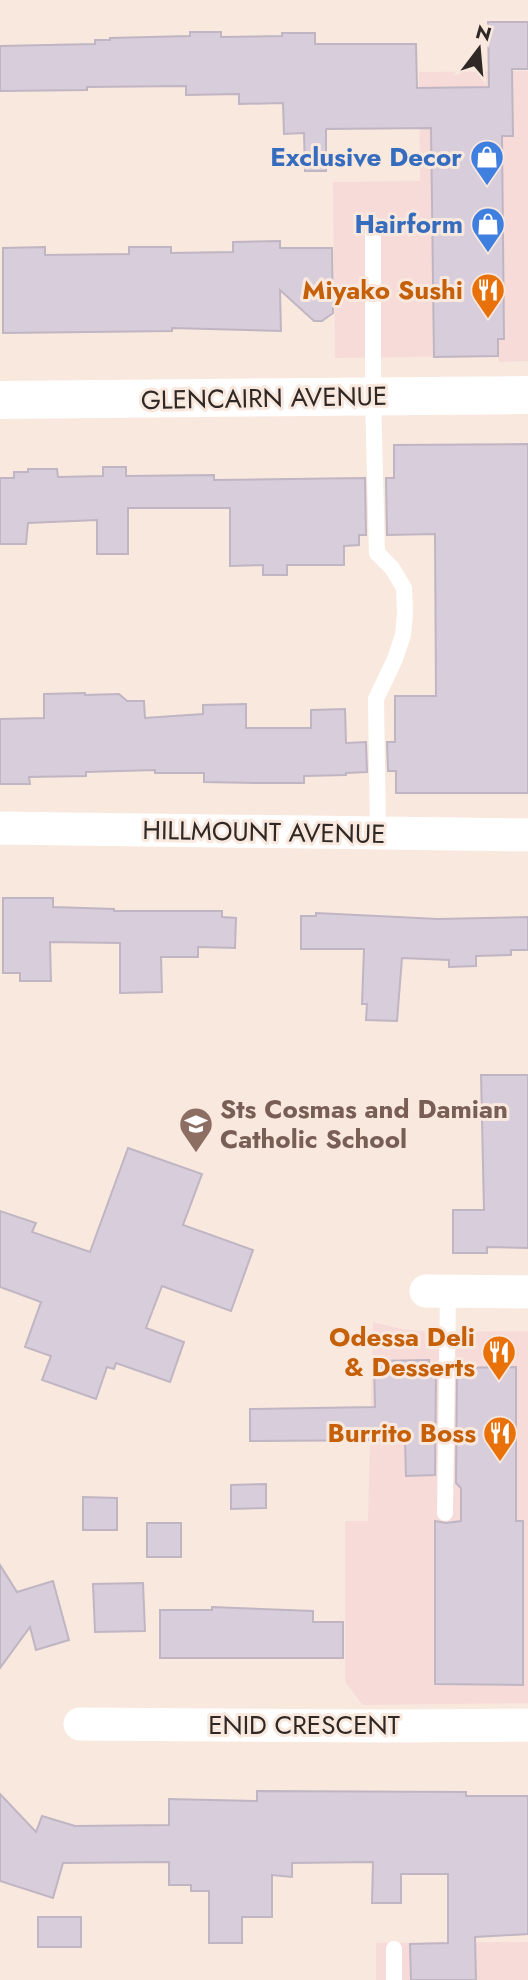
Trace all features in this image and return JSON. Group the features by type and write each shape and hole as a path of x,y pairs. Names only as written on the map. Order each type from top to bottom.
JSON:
{"street":[{"name":"GLENCAIRN AVENUE","path":"0,400 528,395"},
{"name":"HILLMOUNT AVENUE","path":"0,828 528,835"},
{"path":"437,1291 528,1292"},
{"name":"ENID CRESCENT","path":"80,1724 528,1725"}],"lane":[{"path":"373,225 377,553 392,568 404,588 405,614 403,635 395,659 376,699 378,834"},
{"path":"437,1291 445,1513"},
{"path":"394,1949 394,1980"}],"shaded area":[{"path":"528,71 528,361 499,362 498,356 335,358 333,182 420,181 419,72"},
{"path":"373,1322 431,1332 528,1331 528,1703 363,1705 345,1682 345,1521 368,1521"},
{"path":"528,1942 528,1980 376,1980 376,1943"}],"building":[{"path":"488,22 528,22 528,69 512,69 513,136 502,136 504,339 498,339 498,356 434,357 431,128 326,129 326,171 305,171 304,133 284,134 283,103 239,104 239,94 186,95 186,86 0,91 0,46 95,44 95,40 110,38 190,36 190,32 221,32 221,37 315,33 315,44 416,44 417,88 489,87"},
{"path":"280,241 280,248 332,248 333,313 322,321 314,321 280,290 281,331 172,328 172,331 3,333 3,248 45,247 45,255 129,254 129,247 171,247 171,253 233,252 233,242"},
{"path":"528,444 528,793 396,793 396,771 388,771 387,742 395,742 395,696 436,696 435,534 387,535 386,478 394,478 394,445"},
{"path":"103,467 126,467 126,476 214,475 214,480 365,478 366,535 359,535 359,545 344,546 344,565 287,565 287,575 263,575 263,565 230,566 230,508 128,508 128,554 97,554 97,520 28,523 26,544 0,544 0,478 14,478 14,472 28,472 28,469 57,469 58,477 103,476"},
{"path":"44,694 119,694 127,701 144,701 145,718 203,714 203,705 246,704 246,728 311,728 311,710 345,709 346,743 366,742 367,772 304,776 304,783 260,783 204,782 204,773 155,773 155,770 86,772 86,776 29,777 30,784 0,784 0,719 44,718"},
{"path":"3,898 53,898 53,907 114,911 222,911 222,917 236,918 235,948 198,947 198,957 161,957 162,992 120,993 120,943 50,942 51,981 20,981 20,973 3,973"},
{"path":"316,913 438,919 528,917 528,950 511,950 511,955 476,956 476,966 449,967 449,960 402,958 397,1021 366,1020 367,1004 362,1004 364,949 301,949 301,916 316,916"},
{"path":"481,1075 528,1075 528,1248 487,1247 487,1253 453,1253 453,1210 484,1210"},
{"path":"128,1148 202,1174 183,1225 253,1250 231,1311 162,1286 146,1328 184,1342 170,1382 116,1363 114,1369 107,1367 96,1399 42,1380 51,1356 25,1347 41,1302 0,1287 0,1211 36,1223 32,1232 90,1252"},
{"path":"429,1360 429,1368 436,1368 435,1475 406,1476 405,1440 250,1441 250,1409 375,1407 374,1361"},
{"path":"516,1367 516,1521 523,1521 523,1685 435,1684 435,1521 461,1521 461,1488 456,1483 457,1368"},
{"path":"266,1484 266,1508 231,1509 231,1485"},
{"path":"83,1497 117,1498 117,1530 83,1530"},
{"path":"147,1523 181,1523 181,1557 147,1557"},
{"path":"0,1565 17,1592 53,1581 69,1640 36,1650 30,1627 0,1668"},
{"path":"143,1583 145,1631 95,1632 93,1584"},
{"path":"212,1607 313,1611 313,1622 343,1622 343,1658 160,1658 160,1610 212,1610"},
{"path":"257,1791 466,1792 466,1796 528,1796 528,1934 475,1937 476,1980 411,1980 410,1944 448,1943 448,1874 401,1874 401,1903 372,1903 373,1862 292,1863 292,1877 272,1875 272,1917 242,1917 242,1943 209,1943 209,1891 191,1891 191,1885 169,1885 169,1862 63,1863 53,1898 0,1881 0,1794 36,1832 42,1816 75,1826 169,1825 169,1799 257,1801"},
{"path":"38,1917 81,1917 81,1947 38,1947"}],"place":[{"name":"Exclusive Decor","path":"487,187"},
{"name":"Hairform","path":"488,254"},
{"name":"Miyako Sushi","path":"488,320"},
{"name":"Sts Cosmas and Damian Catholic School","path":"196,1154"},
{"name":"Odessa Deli & Desserts","path":"499,1382"},
{"name":"Burrito Boss","path":"500,1463"}]}
